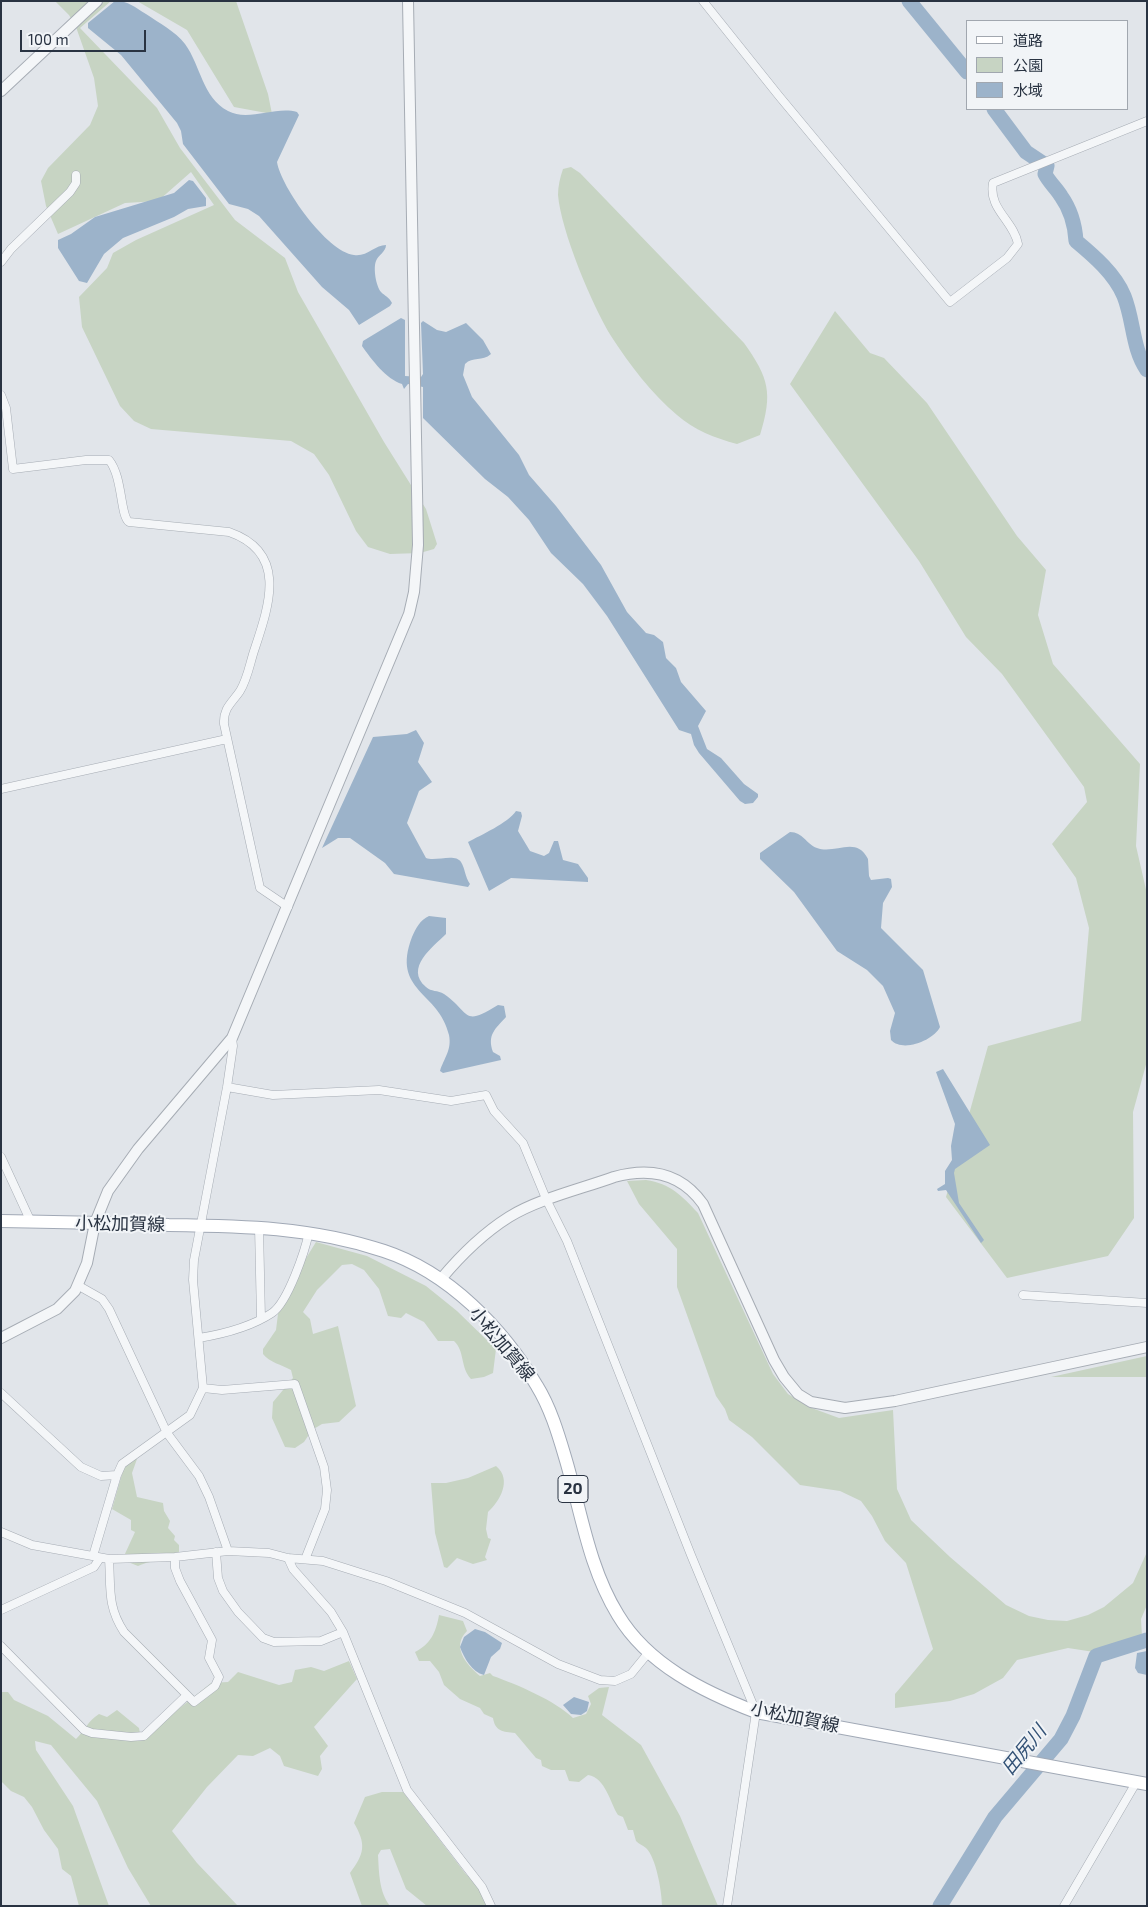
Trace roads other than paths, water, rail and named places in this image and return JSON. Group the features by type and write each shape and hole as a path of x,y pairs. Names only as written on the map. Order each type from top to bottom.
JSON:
{"main road":[{"name":"小松加賀線","path":"1,1221 259,1227 309,1232 328,1235 385,1251 416,1264 441,1279 480,1313 496,1330 539,1388 565,1457 582,1528 602,1585 618,1616 649,1652 679,1676 716,1696 756,1712 1142,1782"}],"street":[{"path":"1,91 97,1"},
{"path":"1,1338 57,1309 78,1286 92,1247 95,1223 108,1191 118,1175 232,1038 410,614 418,545 408,1"},
{"path":"703,1 779,96 950,302 1007,258 1018,244 1014,232 998,211 993,198 993,182 1147,121"},
{"path":"1,262 11,249 70,192 76,183 76,175"},
{"path":"1,395 6,408 13,468 109,460 117,473 121,486 124,516 129,522 229,532 239,535 258,548 270,574 270,598 249,672 240,691 225,710 224,724 260,888 288,907"},
{"path":"1,789 226,739"},
{"path":"1,1610 94,1567 116,1475 122,1464 190,1414 203,1388 193,1280 200,1225 227,1087 233,1046 232,1038"},
{"path":"227,1087 273,1096 379,1090 451,1101 486,1095 494,1110 524,1143 547,1201 567,1241 690,1555 756,1712 726,1906"},
{"path":"1,1157 31,1222"},
{"path":"441,1279 460,1256 481,1237 511,1216 614,1177 639,1172 673,1178 687,1185 703,1204 784,1377 798,1394 812,1402 845,1408 895,1401 1147,1347"},
{"path":"259,1227 261,1319"},
{"path":"199,1338 240,1328 273,1313 280,1306 306,1246 309,1232"},
{"path":"78,1286 102,1299 109,1309 167,1432 199,1476 210,1497 228,1551"},
{"path":"1023,1296 1147,1303"},
{"path":"203,1388 222,1390 295,1384 324,1467 327,1490 325,1509 306,1558"},
{"path":"1,1393 81,1467 101,1476 116,1475"},
{"path":"1,1532 32,1545 109,1559 175,1557 228,1551 269,1553 288,1558 306,1558 344,1566 465,1612 558,1664 600,1680 615,1680 631,1674 649,1652"},
{"path":"216,1552 218,1578 223,1592 262,1638 274,1642 321,1641 343,1632"},
{"path":"109,1559 111,1602 118,1622 124,1632 194,1702 214,1686 219,1677 209,1658 212,1640 180,1581 175,1568 175,1557"},
{"path":"288,1558 293,1569 331,1612 343,1632 407,1790 482,1887 491,1906"},
{"path":"1,1646 84,1730 92,1734 144,1736 187,1694"},
{"path":"1064,1906 1142,1782"}],"water":[{"path":"115,1 128,3 177,35 185,44 213,98 228,111 244,115 280,111 297,112 299,115 277,162 280,173 296,202 331,243 343,251 354,255 367,253 386,245 385,250 376,261 375,272 379,289 390,299 392,303 390,306 359,325 349,310 322,287 259,216 248,209 229,204 183,144 181,131 177,123 121,55 88,28 88,23"},
{"path":"189,180 193,181 206,198 206,206 188,209 174,217 123,238 104,254 87,283 79,281 58,248 58,240 71,234 95,217 174,193"},
{"path":"401,318 405,320 405,376 421,377 423,374 421,323 423,321 437,330 446,332 466,323 483,340 491,354 484,358 471,360 465,364 463,375 472,397 519,455 529,475 556,506 601,565 627,612 646,633 654,635 663,642 666,658 676,668 681,682 706,711 698,726 707,749 721,758 744,784 758,794 753,803 745,804 740,801 699,753 694,745 691,734 679,730 607,616 583,584 551,553 529,520 508,497 485,479 423,418 423,387 408,384 404,389 402,384 390,378 380,368 362,346 363,341"},
{"path":"416,730 424,743 418,762 432,782 419,791 407,823 426,858 454,858 461,862 470,884 468,887 394,874 385,863 350,838 338,838 322,848 373,737 407,734"},
{"path":"516,811 521,812 522,816 518,831 530,851 544,856 549,853 554,841 558,841 563,860 578,864 588,878 588,882 511,878 489,891 468,842 501,824"},
{"path":"790,832 798,834 817,848 858,848 868,859 871,880 891,879 892,887 883,903 881,928 923,970 940,1027 932,1036 910,1045 896,1044 891,1040 890,1031 895,1013 883,986 867,970 837,951 794,892 760,859 760,853"},
{"path":"429,916 446,918 446,934 428,951 419,965 418,973 420,980 428,989 444,994 468,1015 478,1015 498,1005 504,1006 506,1017 495,1029 491,1041 493,1052 500,1056 501,1060 443,1073 440,1071 449,1050 449,1035 444,1020 412,981 408,969 407,955 417,927"},
{"path":"943,1069 990,1145 955,1169 954,1173 959,1203 984,1240 981,1243 946,1190 938,1191 937,1189 945,1184 945,1171 952,1160 951,1146 955,1124 936,1072"},
{"path":"475,1629 485,1632 502,1643 500,1649 491,1657 484,1675 472,1668 460,1647 464,1637"},
{"path":"1147,1651 1147,1675 1138,1673 1135,1668 1137,1653"},
{"path":"574,1697 589,1702 587,1711 581,1715 571,1714 563,1705"}],"waterway":[{"name":"田尻川","path":"909,1 966,71"},
{"name":"田尻川","path":"995,110 1026,152 1047,166 1045,174 1070,212 1076,241 1103,266 1120,288 1127,305 1138,353 1147,370"},
{"name":"田尻川","path":"940,1906 995,1817 1061,1739 1073,1716 1096,1656 1147,1640"}]}
